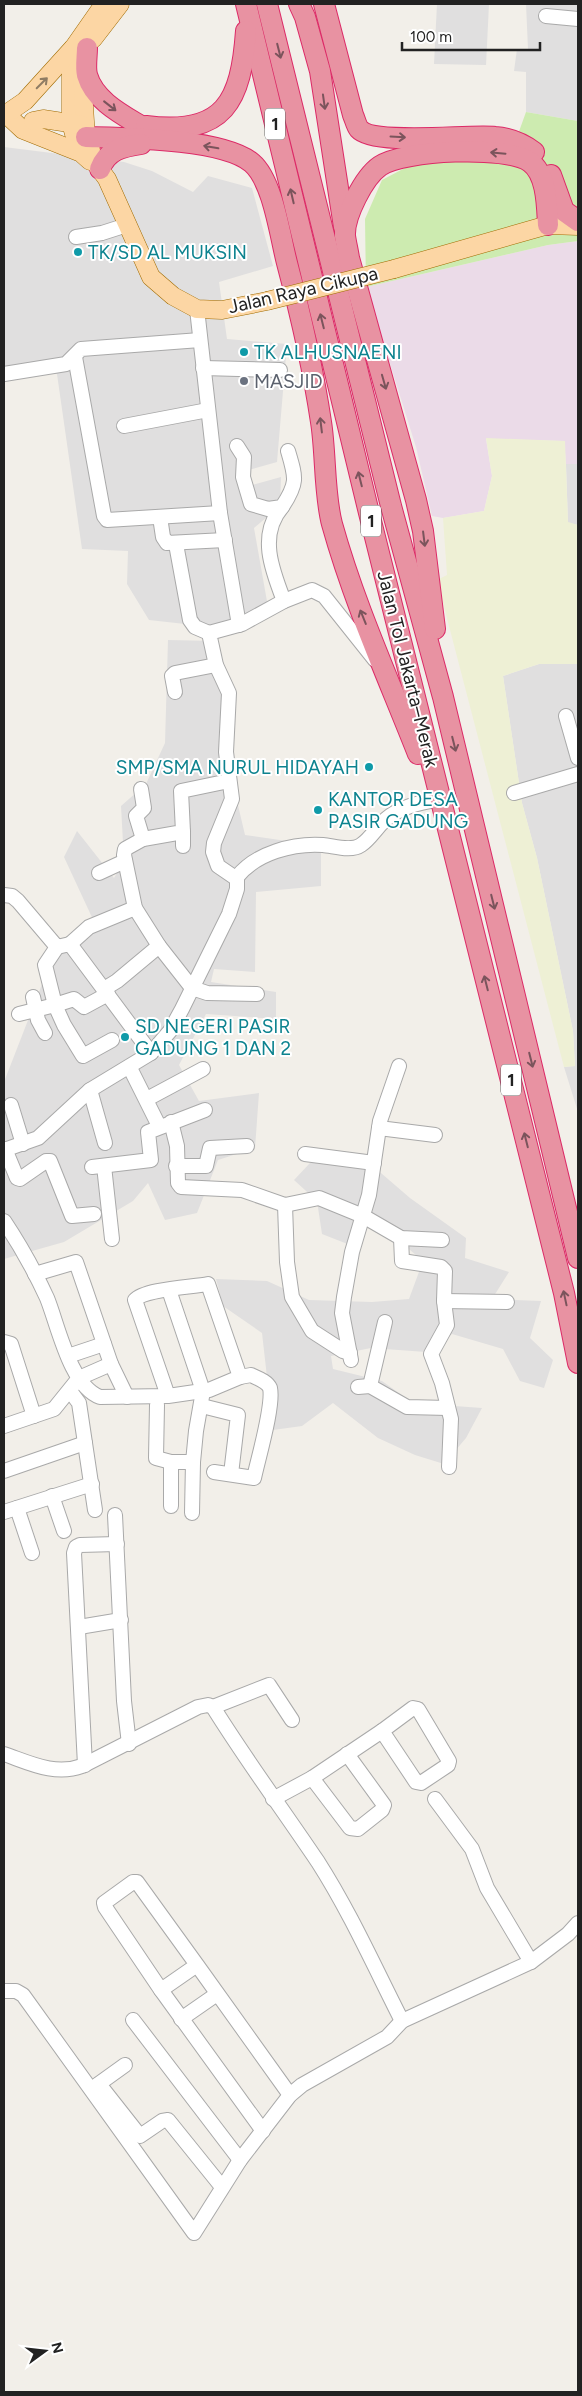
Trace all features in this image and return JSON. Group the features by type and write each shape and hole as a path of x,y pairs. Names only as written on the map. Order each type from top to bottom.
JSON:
{"highway":[{"name":"Jalan Tol Jakarta–Merak","path":"267,4 391,506 443,697 578,1258"},
{"path":"299,4 305,17 320,71 349,258 401,441 421,523 443,697"},
{"path":"324,4 358,128 367,134 382,136 440,138 494,136 522,144 534,151 544,163 564,211 578,220"},
{"path":"79,130 141,126 178,128 197,125 224,109 230,102 240,79 244,63 247,8"},
{"name":"Jalan Tol Jakarta–Merak","path":"247,8 435,800 564,1293 578,1363"},
{"path":"81,47 91,85 100,98 141,126"},
{"path":"79,130 216,148 241,156 252,163 262,177 273,206 310,356 321,424 332,522 357,600 435,800"},
{"path":"100,169 104,159 117,150 133,145 168,141"},
{"path":"345,234 354,200 380,166 413,157 455,151 512,154 530,162 546,190 548,226"}],"main road":[{"path":"5,114 33,121 43,119 79,130 82,68 81,47 104,4"},
{"path":"5,114 25,100 81,47 120,4"},
{"path":"5,114 23,130 81,153 100,169"},
{"name":"Jalan Raya Cikupa","path":"79,130 107,180 151,277 173,296 198,309 222,310 267,301 394,269 548,226 578,226"}],"street":[{"path":"546,16 578,18"},
{"path":"76,237 102,233 127,225"},
{"path":"198,309 220,513 240,624"},
{"path":"4,374 60,366 75,357 77,352 87,348 200,340"},
{"path":"75,357 104,516 110,521 220,513"},
{"path":"203,368 280,370"},
{"path":"124,426 208,410"},
{"path":"237,446 244,457 243,478 251,504 268,509 282,507"},
{"path":"284,601 271,564 269,536 271,522 292,491 296,480 288,451"},
{"path":"160,517 164,541 176,544 225,540"},
{"path":"176,544 190,620 195,627 210,633 240,624 284,601 312,590 324,596 388,678"},
{"path":"210,633 216,665 228,693 226,752 232,799 212,852 218,866 237,878"},
{"path":"175,692 172,676 174,673 216,665"},
{"path":"566,716 578,758"},
{"path":"514,793 578,774"},
{"path":"229,781 182,791 183,839 142,839 125,849 125,861 135,908 158,946 192,988 207,993 257,994"},
{"path":"141,790 144,811 136,816 142,839"},
{"path":"94,1214 72,1216 50,1161 46,1161 20,1179 17,1178 4,1150 44,1134 90,1090 130,1068 151,1053 170,1031 230,914 237,889 237,878 250,863 269,854 295,847 321,845 357,847 384,821 404,808 435,800"},
{"path":"99,874 125,861"},
{"path":"4,895 12,896 18,901 106,991 151,1053"},
{"path":"112,1040 87,1056 80,1054 55,1005 45,965 63,945 89,927 135,908"},
{"path":"19,1014 35,1003 55,1005 74,999 84,1007 106,991 158,946"},
{"path":"35,1003 39,1024 45,1033"},
{"path":"285,1205 287,1262 292,1297 312,1331 351,1357 343,1321 343,1305 352,1252 363,1216 374,1163 379,1128 385,1102 398,1066"},
{"path":"130,1068 147,1099 177,1145 176,1166 178,1183 181,1187 242,1190 285,1205 319,1198 363,1216 401,1238 442,1240"},
{"path":"147,1099 204,1070"},
{"path":"90,1090 106,1143"},
{"path":"11,1105 23,1144"},
{"path":"112,1239 98,1167 151,1160 148,1134 165,1124 205,1110"},
{"path":"379,1128 435,1136"},
{"path":"176,1166 203,1167 206,1166 210,1148 247,1146"},
{"path":"305,1154 374,1163"},
{"path":"4,1221 35,1274 68,1356 79,1403 96,1510"},
{"path":"401,1238 402,1261 444,1268 444,1301 447,1325 431,1354 442,1382 451,1420 449,1468"},
{"path":"35,1274 76,1262 111,1364 127,1397"},
{"path":"193,1462 171,1462 156,1458 163,1401 135,1300 138,1297 169,1290 208,1284 240,1377"},
{"path":"169,1290 203,1399 197,1425 193,1462 192,1513"},
{"path":"444,1301 507,1302"},
{"path":"385,1322 364,1387 407,1407 448,1408"},
{"path":"4,1342 11,1344 34,1416"},
{"path":"68,1356 104,1344"},
{"path":"4,1426 57,1407 74,1384 111,1364"},
{"path":"203,1399 240,1377 250,1375 268,1386 269,1410 254,1478 214,1472"},
{"path":"74,1384 97,1396 163,1401 203,1399 238,1415 231,1474"},
{"path":"5,1468 85,1443"},
{"path":"171,1462 171,1506"},
{"path":"32,1552 10,1510 92,1484"},
{"path":"52,1496 64,1531"},
{"path":"115,1515 124,1701 129,1744"},
{"path":"85,1764 74,1550 80,1545 117,1544"},
{"path":"79,1627 121,1620"},
{"path":"213,1707 269,1685 292,1720"},
{"path":"4,1754 57,1771 85,1764 129,1744 198,1707 208,1705 213,1707 273,1799 318,1863 344,1908 402,2021"},
{"path":"273,1799 312,1778 416,1708 449,1759 449,1763 421,1784 418,1784 382,1731"},
{"path":"312,1778 350,1828 358,1829 382,1810 384,1805 347,1754"},
{"path":"435,1799 472,1849 487,1888 531,1962"},
{"path":"263,2131 181,2019 105,1908 106,1901 133,1882 139,1883 290,2094"},
{"path":"4,1991 16,1991 23,1995 94,2087 194,2233 240,2160 290,2094 311,2079 387,2037 402,2021 531,1962 568,1934 578,1923"},
{"path":"161,1990 197,1965"},
{"path":"181,2019 217,1994"},
{"path":"132,2020 240,2160"},
{"path":"94,2087 125,2065"},
{"path":"94,2087 140,2136 162,2121 168,2120 222,2187"}],"shaded area":[{"path":"437,4 489,4 486,65 434,64"},
{"path":"526,4 578,4 578,121 526,112 526,72 514,71 517,49 528,49"},
{"path":"4,147 124,162 152,171 193,192 208,176 252,188 273,266 219,282 227,339 287,344 277,462 245,471 245,487 281,477 280,506 254,528 268,607 212,627 149,620 127,584 128,551 82,549 57,374 4,370"},
{"path":"578,241 578,464 566,464 564,441 486,439 492,476 484,511 443,518 432,516 416,447 366,287 548,245"},
{"path":"566,464 578,464 578,525 568,523"},
{"path":"168,640 215,641 233,784 245,835 321,846 321,886 256,892 255,972 214,969 211,982 276,992 276,1019 206,1014 179,1065 199,1101 259,1093 255,1148 218,1160 197,1213 165,1220 148,1183 133,1201 64,1242 4,1259 4,1082 58,943 96,926 64,857 77,831 114,878 124,861 121,806 146,784 165,743"},
{"path":"539,664 578,664 578,1112 564,1067 575,1066 573,1031 537,858 522,803 503,676"},
{"path":"367,1161 410,1198 466,1238 465,1258 509,1272 492,1299 541,1301 530,1338 553,1360 544,1388 520,1381 503,1349 452,1334 426,1352 371,1348 331,1356 333,1369 382,1381 413,1403 482,1408 466,1438 444,1464 415,1455 378,1438 333,1403 302,1426 273,1430 262,1333 223,1306 216,1279 267,1281 309,1300 372,1302 409,1299 423,1261 357,1205 350,1245 322,1234 317,1201 294,1180 310,1163"}],"green space":[{"path":"526,112 578,121 578,241 548,245 366,287 365,219 382,180 422,159 512,151"},
{"path":"486,438 565,441 568,522 578,525 578,664 539,664 503,676 522,803 537,858 573,1031 575,1066 564,1067 437,580 447,575 443,518 484,511 492,476"}],"place":[{"name":"TK/SD AL MUKSIN","path":"78,252"},
{"name":"TK ALHUSNAENI","path":"244,352"},
{"name":"MASJID","path":"244,381"},
{"name":"SMP/SMA NURUL HIDAYAH","path":"369,767"},
{"name":"KANTOR DESA PASIR GADUNG","path":"318,810"},
{"name":"SD NEGERI PASIR GADUNG 1 DAN 2","path":"125,1037"}]}
